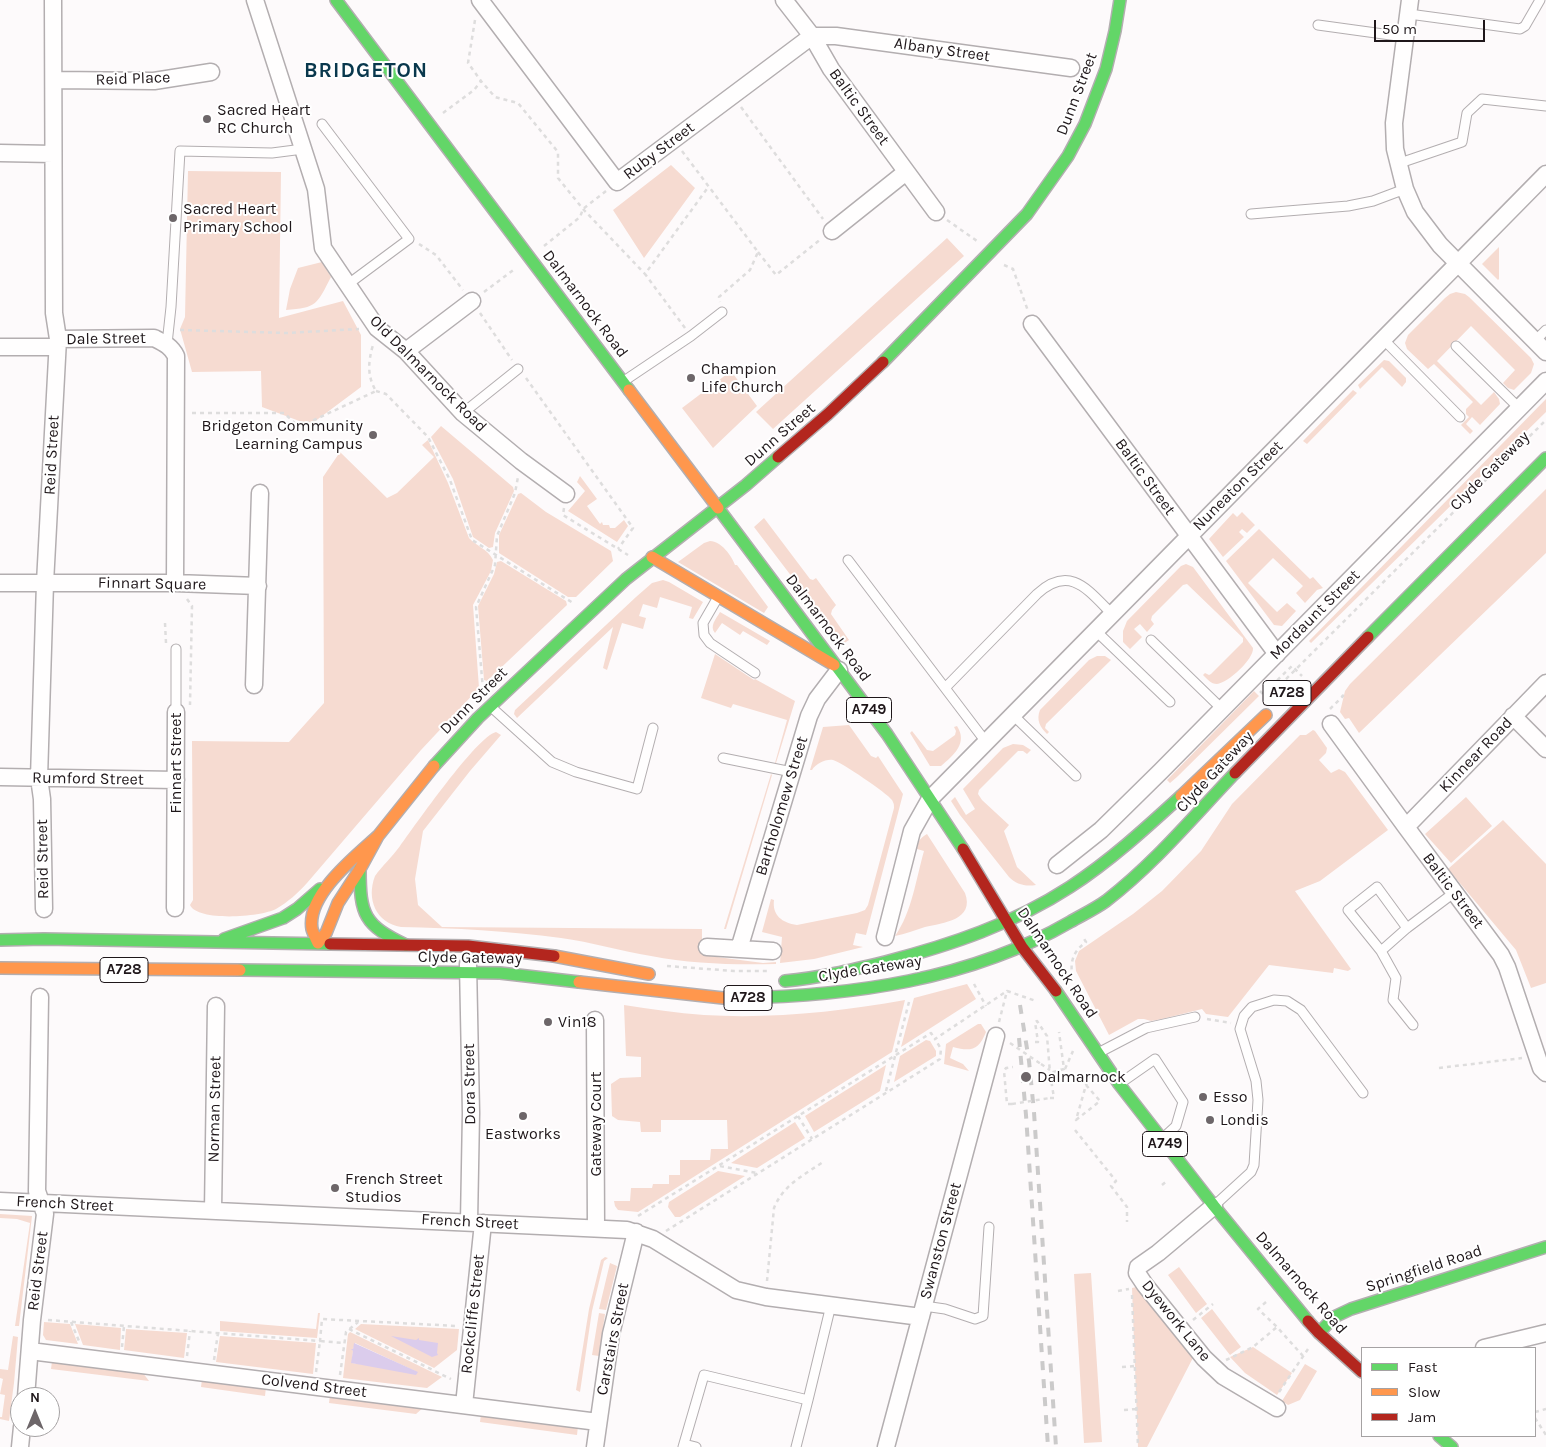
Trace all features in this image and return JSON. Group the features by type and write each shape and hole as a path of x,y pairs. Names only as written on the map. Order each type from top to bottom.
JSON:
{"main road":[{"name":"Dalmarnock Road","path":"336,0 887,734 1008,921 1022,947 1062,999 1119,1084 1281,1288 1319,1333 1361,1371"},
{"name":"Dunn Street","path":"318,957 311,932 311,920 317,902 334,876 378,836 438,761 487,708 648,561 718,508 804,436 850,394 1027,214 1068,156 1089,115 1106,68 1120,0"},
{"name":"Clyde Gateway","path":"0,940 214,942 318,957 468,973 521,975 648,991 723,998 791,997 858,990 908,982 977,962 1022,947 1047,935 1118,892 1146,868 1315,690 1546,458"},
{"path":"648,561 718,597 838,669"},
{"name":"Clyde Gateway","path":"774,982 832,974 914,955 1008,921 1040,906 1071,888 1114,856 1210,772 1272,701"},
{"name":"Dunn Street","path":"318,957 336,908 378,836"},
{"path":"360,869 360,902 364,914 378,930 406,945"},
{"path":"214,942 283,918 303,904 334,876"},
{"name":"Clyde Gateway","path":"0,968 318,957 406,945 468,946 555,956 663,976"},
{"name":"Springfield Road","path":"1319,1333 1334,1317 1351,1309 1546,1247"},
{"path":"1440,1437 1452,1447"}],"street":[{"name":"Reid Street","path":"44,909 42,799 39,778 45,583 57,343 54,313 53,0"},
{"name":"Old Dalmarnock Road","path":"255,0 316,189 323,248 377,328 406,351 463,413 521,461 566,494"},
{"name":"Ruby Street","path":"480,0 617,182 812,36"},
{"name":"Baltic Street","path":"784,0 812,36 831,69 936,212"},
{"path":"1409,7 1394,123 1397,164 1405,189 1415,212 1423,224 1457,264 1542,341"},
{"name":"Albany Street","path":"812,36 836,36 1071,68"},
{"name":"Reid Place","path":"54,80 154,81 211,72"},
{"path":"0,153 53,154"},
{"path":"832,231 906,172"},
{"name":"Nuneaton Street","path":"885,937 912,831 930,799 1546,174"},
{"path":"406,351 472,302"},
{"name":"Baltic Street","path":"1032,324 1277,654"},
{"name":"Dale Street","path":"0,347 154,338 172,350"},
{"path":"172,350 176,413 175,583"},
{"name":"Mordaunt Street","path":"1057,865 1101,830 1546,381"},
{"path":"254,686 260,493"},
{"name":"Finnart Square","path":"0,583 175,583 258,586"},
{"name":"Bartholomew Street","path":"739,949 812,709 838,669"},
{"name":"Kinnear Road","path":"1406,828 1512,716 1546,683"},
{"name":"Finnart Street","path":"175,908 176,712"},
{"path":"1512,716 1546,750"},
{"name":"Baltic Street","path":"1331,724 1504,960 1541,1068 1546,1073"},
{"name":"Rumford Street","path":"0,777 176,780"},
{"name":"Dora Street","path":"468,946 471,1113 476,1222"},
{"path":"707,948 773,951"},
{"name":"Reid Street","path":"27,1387 32,1319 46,1214 38,1191 40,997"},
{"name":"Norman Street","path":"213,1211 216,1006"},
{"name":"Gateway Court","path":"595,1020 596,1228"},
{"name":"Swanston Street","path":"886,1447 922,1311 1003,1039"},
{"name":"French Street","path":"0,1201 619,1229 636,1232 653,1239 727,1286 743,1293 766,1298 831,1305 922,1311"},
{"name":"Dyework Lane","path":"1214,1206 1158,1253 1138,1267 1137,1273 1204,1358 1215,1369 1229,1380 1274,1406"},
{"name":"Rockcliffe Street","path":"464,1405 472,1325 476,1222"},
{"name":"Carstairs Street","path":"595,1447 611,1334 636,1232"},
{"path":"1488,1347 1546,1332"},
{"name":"Colvend Street","path":"30,1351 598,1422"}],"lane":[{"path":"1409,7 1520,29 1525,26 1540,0"},
{"path":"1318,25 1406,37"},
{"path":"1397,164 1462,142 1468,113 1482,99 1546,106"},
{"path":"322,124 409,239 347,285"},
{"path":"172,350 171,307 180,151 272,153 303,149"},
{"path":"1251,214 1348,206 1373,201 1405,189"},
{"path":"622,382 691,336 722,312"},
{"path":"1383,339 1460,417"},
{"path":"1456,346 1519,408"},
{"path":"463,413 518,370"},
{"path":"848,560 986,742"},
{"path":"945,688 1037,594 1051,583 1067,580 1082,585 1112,614"},
{"path":"718,597 703,623 704,635 710,643 755,673"},
{"path":"1096,630 1170,702"},
{"path":"1151,640 1222,709"},
{"name":"Finnart Street","path":"176,649 176,712"},
{"path":"487,708 547,758 557,764 576,772 637,789 653,728"},
{"path":"1013,715 1076,776"},
{"path":"722,758 792,772"},
{"path":"1408,928 1377,887 1348,910 1381,951 1396,978 1393,1000 1413,1025"},
{"path":"1381,951 1455,892"},
{"path":"1214,1206 1251,1172 1254,1165 1258,1100 1256,1081 1240,1029 1244,1016 1252,1007 1274,1000 1287,1001 1302,1010 1363,1093"},
{"path":"1099,1055 1146,1028 1195,1017"},
{"path":"1119,1084 1155,1059 1182,1102 1176,1126 1161,1139"},
{"path":"922,1311 945,1309 975,1319 983,1316 989,1228"},
{"path":"796,1447 831,1305"},
{"path":"696,1447 683,1445 704,1375 808,1400"}],"path":[{"path":"475,18 468,63 480,81 495,97 518,103 558,152 558,178 583,209 645,274 691,336"},
{"path":"428,124 474,90 480,81"},
{"path":"674,139 776,275 832,231 733,95"},
{"path":"645,274 709,186"},
{"path":"722,312 720,297 750,270 758,252"},
{"path":"472,302 518,370 530,382 633,528 618,549"},
{"path":"172,350 180,329 287,332 377,328 369,359 370,380 376,391"},
{"path":"176,413 284,413 299,427 376,391 386,394 428,437 450,480 471,537 475,542 589,613"},
{"path":"1272,701 1546,420"},
{"path":"487,708 476,607 477,601 494,569 497,536 515,493 521,461"},
{"path":"566,494 563,515 618,549 648,561"},
{"path":"165,623 164,643 176,649"},
{"path":"1007,991 1035,1000 1040,1006"},
{"path":"935,1039 1007,991"},
{"path":"1007,991 1003,1039 1050,1072 1064,1070"},
{"path":"885,1093 910,999"},
{"path":"1195,1017 1240,1024"},
{"path":"1002,1105 1054,1098 1047,1036 1037,1021 1035,1022 1038,1042 1035,1042"},
{"path":"1054,1025 1059,1032 1064,1070"},
{"path":"619,1229 931,1032 941,1049 940,1058 653,1239"},
{"path":"1064,1070 1072,1054"},
{"path":"1086,1085 1100,1100 1076,1120 1086,1085 1099,1055"},
{"path":"1439,1068 1538,1056"},
{"path":"1007,1104 1004,1071 1006,1068 1013,1067"},
{"path":"798,1116 812,1139"},
{"path":"1075,1130 1116,1181 1110,1186 1127,1207 1127,1222"},
{"path":"766,1298 774,1208 777,1200 788,1186 823,1162"},
{"path":"719,1166 757,1174"},
{"path":"1132,1288 1138,1447"},
{"path":"1254,1312 1281,1288"},
{"path":"1181,1329 1213,1304"},
{"path":"1258,1309 1303,1356"},
{"path":"32,1319 344,1343"},
{"path":"314,1386 322,1319 459,1326 461,1324 472,1325"},
{"path":"339,1389 346,1332 359,1321"},
{"path":"71,1322 85,1358"},
{"path":"121,1362 124,1326"},
{"path":"1215,1369 1230,1357 1253,1347 1277,1327"},
{"path":"350,1329 466,1386"},
{"path":"185,1370 190,1331"},
{"path":"213,1374 218,1333"},
{"path":"1274,1406 1303,1356 1319,1333"},
{"path":"1122,1367 1135,1366"},
{"path":"1124,1410 1136,1409"},
{"path":"1536,1420 1546,1435"}],"shaded area":[{"path":"671,165 695,188 644,258 613,210"},
{"path":"188,171 281,172 279,318 343,301 361,335 361,387 310,425 262,407 261,371 192,372 180,329 185,317"},
{"path":"947,238 964,256 773,429 756,412"},
{"path":"1499,247 1499,279 1498,280 1482,264"},
{"path":"322,262 331,277 319,299 304,308 286,310 290,289 298,268"},
{"path":"1456,292 1469,297 1531,358 1534,364 1531,373 1514,390 1508,388 1503,383 1515,370 1471,326 1437,361 1481,405 1494,392 1499,399 1500,404 1480,425 1472,417 1466,424 1473,431 1470,434 1461,425 1469,417 1466,414 1466,409 1473,402 1434,364 1428,369 1407,349 1405,343 1408,335 1445,298"},
{"path":"1384,360 1389,361 1406,378 1406,382 1402,387 1382,367 1360,389 1358,385"},
{"path":"731,371 757,406 713,448 682,408"},
{"path":"1353,390 1357,393 1307,444 1303,441"},
{"path":"1546,399 1546,412 1311,643 1309,641"},
{"path":"441,426 513,487 514,491 495,533 493,547 489,548 473,537 453,479 431,437"},
{"path":"428,440 448,483 469,538 488,553 493,560 491,571 473,605 479,688 421,750 307,883 289,900 268,912 244,916 217,916 195,910 190,905 193,900 192,741 289,742 324,703 323,477 340,452 387,498 397,493 434,457 422,445"},
{"path":"580,476 597,499 587,506 600,524 602,522 603,525 615,528 624,520 628,526 617,542 568,511 585,491 577,482"},
{"path":"1546,489 1546,553 1359,733 1349,718 1345,719 1340,712 1345,691 1350,684"},
{"path":"521,493 546,512 611,551 613,561 576,597 568,597 499,553 499,535 518,494"},
{"path":"1242,512 1255,525 1247,533 1242,529 1239,532 1244,537 1223,557 1209,539 1233,513 1237,517"},
{"path":"764,518 810,579 816,578 836,605 831,614 849,640 843,644 754,527"},
{"path":"1259,529 1310,579 1313,577 1323,588 1317,590 1305,603 1296,593 1303,586 1273,558 1248,583 1277,612 1287,603 1296,611 1282,626 1274,625 1226,561"},
{"path":"710,541 718,543 729,553 735,565 737,565 768,607 764,613 678,562 704,543"},
{"path":"501,561 566,601 567,605 487,681 484,680 478,606 494,574 497,562"},
{"path":"1186,564 1193,567 1253,648 1252,653 1240,670 1222,683 1215,684 1203,675 1205,673 1211,674 1243,642 1243,638 1187,584 1183,585 1152,616 1151,620 1154,624 1147,632 1140,624 1134,629 1142,637 1130,649 1123,642 1123,631 1127,621 1181,566"},
{"path":"663,580 703,602 693,619 689,618 692,607 660,597 657,608 643,604 639,616 646,618 643,629 622,623 607,670 603,668 613,627 517,718 514,714 515,710 636,597 652,583"},
{"path":"720,612 770,641 767,645 743,631 740,635 722,623 715,633 713,625"},
{"path":"715,654 754,680 795,701 776,763 787,720 733,704 731,708 701,698"},
{"path":"1097,656 1105,656 1111,660 1046,724 1045,728 1049,732 1047,734 1039,723 1040,710 1089,660"},
{"path":"1254,691 1259,696 1170,783 1167,780"},
{"path":"849,725 871,756 876,758 878,756 903,794 866,935 856,933 853,945 863,947 814,959 780,963 782,937 762,932 771,899 774,900 776,914 779,917 797,925 857,913 865,910 868,905 894,808 893,802 873,785 833,760 821,762 810,770 823,727"},
{"path":"957,726 961,738 955,753 941,766 930,766 910,733 912,731 927,750 933,751 955,735 954,727"},
{"path":"1313,730 1327,748 1326,753 1319,760 1331,773 1339,769 1345,772 1388,830 1320,881 1295,891 1351,969 1348,971 1334,968 1333,973 1269,965 1228,1017 1206,1014 1202,1009 1151,1021 1138,1019 1109,1035 1076,971 1075,961 1079,951 1133,914 1162,891 1201,851 1232,804 1300,735 1306,735"},
{"path":"496,732 501,735 423,831 415,879 418,905 442,927 702,929 702,955 763,963 776,962 776,964 682,961 561,938 481,930 401,927 385,921 375,909 373,901 372,893 375,876 461,765 487,737"},
{"path":"1013,744 1023,745 1031,750 1027,754 1023,751 1018,751 979,790 978,794 1009,825 1004,831 1017,867 1036,885 1028,886 1021,884 1009,877 951,801 955,797 966,815 975,809 963,789 1003,748"},
{"path":"771,774 726,929 724,929"},
{"path":"1466,797 1492,826 1451,863 1425,834"},
{"path":"1503,820 1546,864 1546,983 1531,988 1516,950 1448,869"},
{"path":"927,834 965,893 966,909 956,919 895,936 910,906 924,851 917,849 918,844 921,838"},
{"path":"967,984 976,999 901,1047 914,998"},
{"path":"905,1000 892,1052 638,1212 618,1210 615,1206 614,1201 630,1201 631,1188 652,1188 653,1184 669,1184 669,1175 680,1175 680,1160 710,1160 711,1149 728,1149 727,1120 661,1120 661,1132 641,1132 640,1122 618,1120 612,1116 611,1084 620,1078 641,1077 641,1057 626,1056 624,1005 694,1014 754,1016 830,1011"},
{"path":"981,1024 986,1032 980,1043 970,1049 953,1047 950,1058 963,1064 969,1071 944,1064 946,1044"},
{"path":"926,1040 930,1041 936,1051 936,1056 894,1082 900,1056"},
{"path":"886,1065 880,1091 814,1132 805,1116"},
{"path":"795,1122 805,1138 757,1168 731,1163"},
{"path":"718,1171 745,1176 680,1217 675,1217 668,1207 669,1202"},
{"path":"0,1214 32,1216 19,1326 15,1326 30,1223 17,1219 0,1218"},
{"path":"605,1257 608,1258 604,1261 592,1311 580,1392 576,1390 589,1309 601,1260"},
{"path":"610,1263 617,1266 606,1310 599,1309"},
{"path":"1179,1267 1207,1304 1196,1313 1168,1275"},
{"path":"1091,1273 1102,1442 1084,1443 1074,1274"},
{"path":"1145,1285 1197,1350 1147,1447 1138,1447 1132,1288"},
{"path":"1212,1309 1241,1347 1230,1355 1201,1318"},
{"path":"318,1313 320,1313 317,1338 220,1331 220,1321 316,1329"},
{"path":"599,1313 605,1314 599,1356 592,1355"},
{"path":"44,1322 70,1324 78,1344 46,1340 43,1335"},
{"path":"75,1324 121,1328 120,1350 83,1345"},
{"path":"361,1324 459,1329 457,1350 434,1368 355,1329"},
{"path":"126,1329 187,1333 184,1358 124,1350"},
{"path":"350,1332 442,1377 427,1388 343,1378 348,1334","holes":["355,1343 417,1372 352,1363 352,1349"]},
{"path":"13,1336 18,1337 13,1387 10,1387 9,1421 0,1419 2,1417 5,1395 0,1394 3,1379 0,1378 0,1369 8,1370"},
{"path":"220,1336 316,1343 313,1374 216,1362"},
{"path":"391,1336 416,1340 419,1338 419,1340 438,1343 438,1355 432,1357"},
{"path":"354,1343 418,1372 416,1375 351,1363 353,1351 351,1349 353,1349"},
{"path":"1253,1347 1292,1373 1277,1395 1245,1373 1230,1357"},
{"path":"52,1361 143,1373 149,1381 51,1369"},
{"path":"1305,1364 1317,1371 1300,1400 1288,1405 1282,1401"},
{"path":"202,1379 266,1387 265,1396 201,1387"},
{"path":"330,1395 424,1407 416,1414 329,1403"},
{"path":"481,1414 578,1426 577,1435 480,1422"}],"railway":[{"path":"1020,1005 1029,1061 1034,1112 1056,1447"},
{"path":"1019,1038 1026,1115 1048,1447"}],"traffic: fast":[{"path":"336,0 629,390"},
{"path":"883,362 1027,214 1068,156 1085,124 1106,69 1120,0"},
{"path":"434,766 478,718 626,579 746,485 778,457"},
{"path":"1368,637 1546,458"},
{"path":"718,508 887,734 963,849"},
{"path":"737,998 823,993 909,981 951,971 992,958 1032,942 1106,901 1141,871 1235,773"},
{"path":"785,981 823,976 885,962 958,941 1004,923 1048,900 1085,877 1127,844 1181,796"},
{"path":"360,869 361,897 367,917 381,931 406,945"},
{"path":"224,939 283,918 297,909 320,889"},
{"path":"0,940 44,939 330,944"},
{"path":"240,970 500,973 579,982"},
{"path":"1056,991 1119,1084 1214,1206 1308,1321"},
{"path":"1319,1333 1334,1317 1351,1309 1546,1247"},
{"path":"1440,1437 1452,1447"}],"traffic: slow":[{"path":"629,390 718,508"},
{"path":"652,557 834,665"},
{"path":"1181,796 1266,715"},
{"path":"378,836 346,865 324,890 312,916 312,929 318,943 326,933 338,903 378,836 434,766"},
{"path":"554,956 649,974"},
{"path":"0,968 240,970"},
{"path":"579,982 737,998"}],"traffic: jam":[{"path":"778,457 828,414 883,362"},
{"path":"1235,773 1368,637"},
{"path":"963,849 1022,947 1056,991"},
{"path":"330,944 468,946 554,956"},
{"path":"1308,1321 1361,1371"}],"place":[{"name":"Sacred Heart RC Church","path":"207,119"},
{"name":"Sacred Heart Primary School","path":"173,218"},
{"name":"Champion Life Church","path":"691,378"},
{"name":"Bridgeton Community Learning Campus","path":"373,435"},
{"name":"Vin18","path":"548,1022"},
{"name":"Dalmarnock","path":"1026,1077"},
{"name":"Esso","path":"1203,1097"},
{"name":"Eastworks","path":"523,1116"},
{"name":"Londis","path":"1210,1120"},
{"name":"French Street Studios","path":"335,1188"}],"district":[{"name":"BRIDGETON","path":"366,71"}]}
